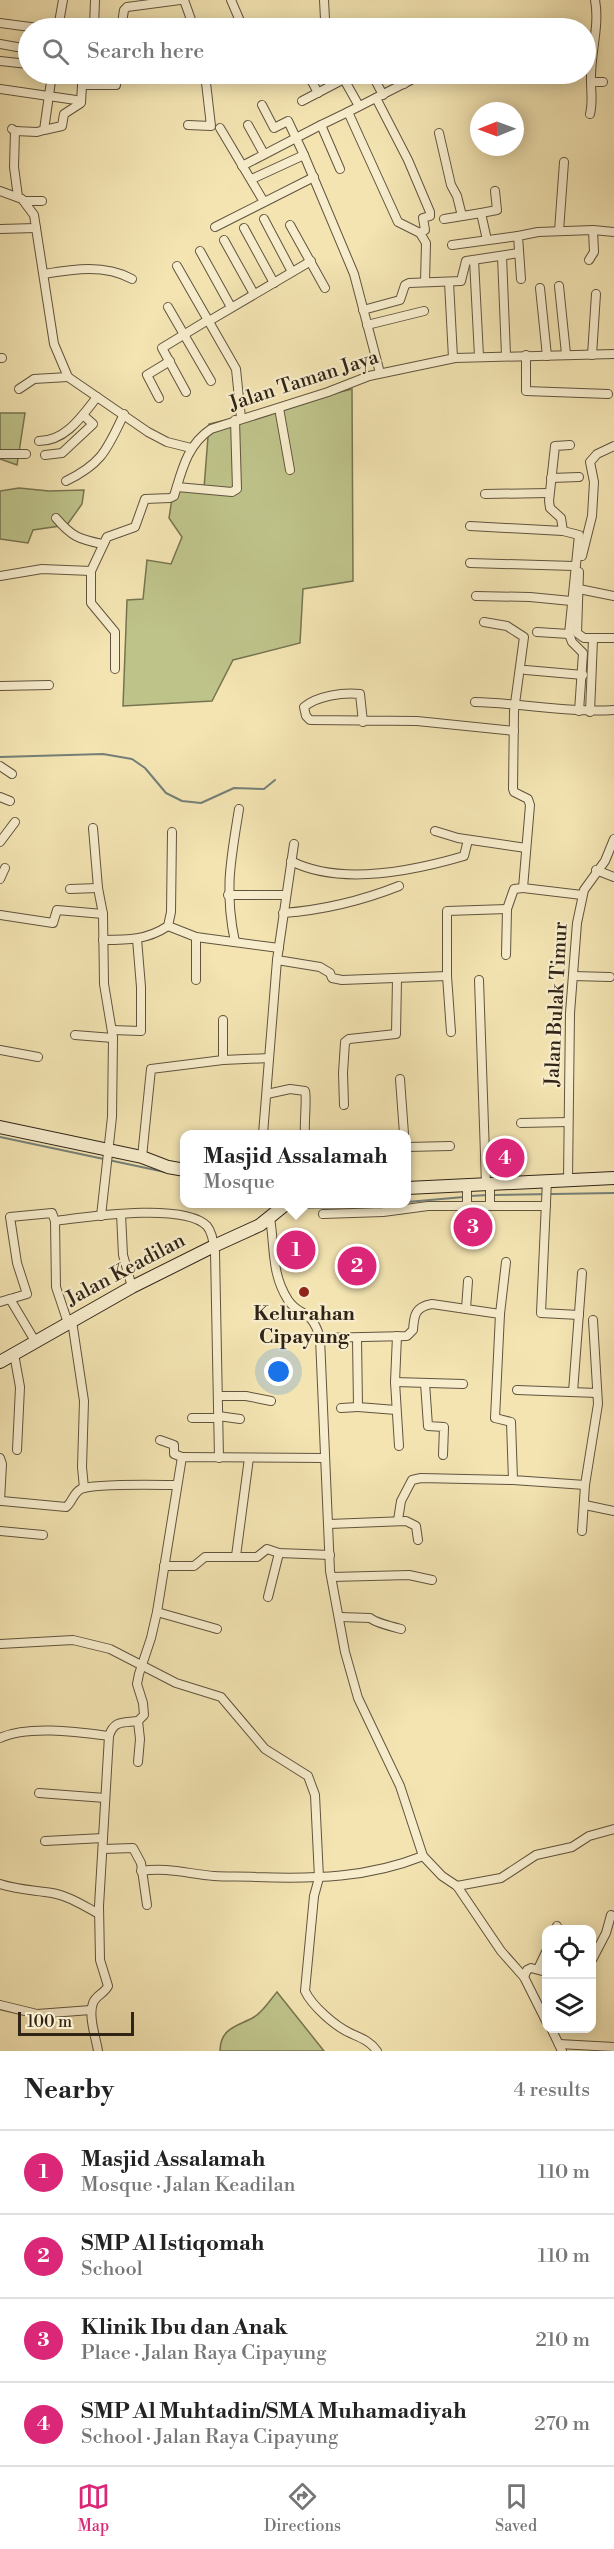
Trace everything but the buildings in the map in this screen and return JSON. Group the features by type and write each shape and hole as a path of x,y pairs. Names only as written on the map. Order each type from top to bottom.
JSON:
{"main road":[{"path":"0,1127 107,1152 142,1157 180,1169"},
{"path":"411,1190 428,1197 489,1186 614,1178"},
{"name":"Jalan Keadilan","path":"0,1362 132,1287 214,1245 260,1226 275,1210"}],"street":[{"path":"60,18 63,0"},
{"path":"94,18 95,0"},
{"path":"122,18 124,9 127,7 182,0 190,18"},
{"path":"231,0 239,18"},
{"path":"324,0 325,18"},
{"path":"595,0 596,18"},
{"path":"0,23 18,25"},
{"path":"0,44 18,47"},
{"path":"0,61 18,63"},
{"path":"596,82 603,82"},
{"path":"44,130 51,84"},
{"path":"115,669 116,636 114,628 91,603 91,571 102,544 111,535 135,527 145,499 174,496 190,448 158,437 68,377 54,344 34,215 22,199 14,167 14,130 37,132 62,126 64,114 81,102 82,85 117,84"},
{"path":"188,125 211,126 207,84"},
{"path":"313,84 318,93"},
{"path":"302,101 331,84"},
{"path":"347,84 359,106"},
{"path":"376,84 430,212 430,216 423,218 425,230 420,233"},
{"path":"242,166 403,84"},
{"path":"590,114 593,101 591,84"},
{"path":"0,89 76,100"},
{"path":"262,105 274,128 288,121 314,177 354,274 380,373"},
{"path":"348,112 398,222 420,233 426,243 425,282"},
{"path":"248,125 264,154"},
{"path":"321,126 340,169"},
{"path":"220,129 264,202"},
{"path":"439,133 451,185 462,216"},
{"path":"254,178 304,155"},
{"path":"559,231 564,162"},
{"path":"215,227 314,177"},
{"path":"0,191 22,199 42,201"},
{"path":"444,219 497,210 495,191"},
{"path":"481,213 487,240"},
{"path":"264,219 292,272"},
{"path":"290,225 325,288"},
{"path":"0,229 36,228"},
{"path":"244,228 274,283"},
{"path":"589,260 594,252 593,230"},
{"path":"452,245 559,231 614,232"},
{"path":"518,236 521,279"},
{"path":"224,240 254,294"},
{"path":"200,251 231,307"},
{"path":"363,310 400,300 405,285 461,281 464,263 519,253"},
{"path":"502,256 506,355"},
{"path":"474,260 479,356"},
{"path":"186,392 162,348 310,261"},
{"path":"177,266 236,369 238,419 237,489 232,492 177,487"},
{"path":"44,274 80,268 115,271 132,279"},
{"path":"449,282 453,358"},
{"path":"559,286 566,354"},
{"path":"540,288 547,356"},
{"path":"592,355 596,294"},
{"path":"168,307 211,381"},
{"path":"367,325 424,311"},
{"name":"Jalan Taman Jaya","path":"190,448 211,429 380,373 453,358 614,354"},
{"path":"526,355 526,391 608,394"},
{"path":"159,398 147,375 170,362"},
{"path":"19,389 34,380 68,377"},
{"path":"39,441 58,436 73,426 97,397"},
{"path":"279,408 290,470"},
{"path":"66,481 97,463 124,414"},
{"path":"45,455 62,453 81,437 93,424 83,415"},
{"path":"563,531 561,518 550,508 549,493 555,446 570,445"},
{"path":"614,446 597,454 590,462 594,482 592,516 578,574 579,589 576,606 578,633 584,638 614,638"},
{"path":"0,454 26,454"},
{"path":"551,478 579,477"},
{"path":"485,494 549,493"},
{"path":"56,518 75,538 102,544"},
{"path":"470,526 563,531 579,535 574,566 569,634 572,642 582,652 583,675 579,711"},
{"path":"470,563 574,566"},
{"path":"0,576 19,575 42,569 91,571"},
{"path":"579,589 614,596"},
{"path":"476,596 530,597 571,601"},
{"path":"483,622 507,626 524,637 515,703 513,790 528,799 530,805 523,888"},
{"path":"537,633 569,634"},
{"path":"590,712 594,639"},
{"path":"526,670 583,675"},
{"path":"0,686 48,685"},
{"path":"363,722 360,694 330,697 304,707 306,716 310,720 363,722 417,721 514,731"},
{"path":"475,702 515,703 590,712 614,710"},
{"path":"0,766 12,774"},
{"path":"0,797 10,801"},
{"path":"235,942 228,880 240,809"},
{"path":"0,842 15,822"},
{"path":"93,828 98,888 103,914 104,984 112,1034 112,1117 101,1216"},
{"path":"435,831 468,840 526,848"},
{"path":"103,940 137,939 154,935 168,926 171,912 172,832"},
{"name":"Jalan Bulak Timur","path":"568,1180 573,976 577,923 582,895 605,861 614,839"},
{"path":"291,861 314,871 368,874 396,871 464,856 468,840"},
{"path":"263,1130 277,960 294,844"},
{"path":"0,879 5,868"},
{"path":"597,870 614,877"},
{"path":"284,913 313,911 363,900 399,886"},
{"path":"70,888 98,888"},
{"path":"506,955 507,909 514,889 582,895"},
{"path":"228,895 285,895"},
{"path":"451,1032 447,976 447,911 507,909"},
{"path":"0,915 53,923 57,910 103,914"},
{"path":"168,926 196,937 279,948"},
{"path":"196,937 196,980"},
{"path":"75,1035 141,1031 141,987 137,939"},
{"path":"277,960 320,967 330,973 332,978 342,980 447,976"},
{"path":"573,976 610,977"},
{"path":"344,1105 345,1042 349,1039 396,1034 397,979"},
{"path":"479,980 490,1204"},
{"path":"223,1060 224,1020"},
{"path":"0,1050 38,1057"},
{"path":"142,1157 151,1069 223,1060 269,1058"},
{"path":"400,1079 404,1130"},
{"path":"267,1094 291,1089 305,1091 308,1096 303,1118 304,1130"},
{"path":"520,1123 568,1122"},
{"path":"411,1147 450,1146"},
{"path":"546,1183 541,1312 579,1315"},
{"path":"467,1189 467,1205"},
{"path":"411,1203 428,1197 467,1205 546,1203"},
{"path":"323,1214 383,1212 395,1208"},
{"path":"275,1210 275,1275 289,1302 311,1316 320,1338 324,1458 332,1577 345,1652 358,1698 400,1786 423,1856 442,1876 457,1886 501,1951 524,1977 542,2012"},
{"path":"0,1302 27,1294 17,1263 10,1217 52,1212 55,1221 56,1287 70,1322 84,1401 82,1467 84,1488"},
{"path":"121,1214 123,1255 132,1287"},
{"path":"55,1221 121,1214 179,1214 192,1217 209,1229 214,1245 219,1458"},
{"path":"506,1262 500,1314 495,1418 511,1422 513,1480"},
{"path":"573,1392 582,1273"},
{"path":"466,1309 468,1281"},
{"path":"10,1299 35,1341"},
{"path":"320,1338 407,1336 412,1330 414,1314 423,1305 432,1304 500,1314"},
{"path":"582,1532 585,1485 598,1404 593,1320"},
{"path":"397,1336 395,1382 399,1446"},
{"path":"357,1338 358,1407"},
{"path":"14,1354 20,1387 17,1450"},
{"path":"395,1382 463,1384"},
{"path":"425,1383 428,1426 444,1427 443,1455"},
{"path":"517,1390 597,1393"},
{"path":"219,1396 246,1396 271,1401"},
{"path":"341,1408 396,1410"},
{"path":"192,1418 240,1419"},
{"path":"160,1440 174,1445 174,1454 182,1457 324,1458"},
{"path":"98,2051 91,2010 96,1998 108,1986 100,1960 99,1914 109,1736 112,1727 116,1724 138,1721 144,1715 137,1684 157,1612 182,1457"},
{"path":"0,1458 2,1461 1,1501 66,1507 78,1491 84,1488 146,1484 177,1485"},
{"path":"236,1556 249,1458"},
{"path":"398,1520 401,1501 412,1480 421,1478 513,1480 585,1485"},
{"path":"585,1505 614,1511"},
{"path":"328,1524 398,1520 416,1526 418,1540"},
{"path":"0,1531 43,1535"},
{"path":"164,1566 194,1566 205,1557 257,1557 267,1549 279,1553 330,1555"},
{"path":"268,1597 279,1553"},
{"path":"332,1577 409,1575 432,1580"},
{"path":"157,1612 217,1629"},
{"path":"340,1617 370,1618 374,1622 401,1629"},
{"path":"0,1644 73,1640 110,1648 176,1683 221,1697 265,1749 308,1776 315,1796 319,1878 314,1896 305,1991 310,2000 336,2024 367,2041 377,2051"},
{"path":"138,1721 140,1739 138,1762"},
{"path":"0,1738 25,1731 109,1736"},
{"path":"39,1793 105,1798"},
{"path":"457,1886 501,1878 536,1855 572,1847 589,1836 614,1829"},
{"path":"45,1841 103,1838"},
{"path":"104,1850 133,1848 141,1863 147,1905"},
{"path":"141,1871 160,1868 215,1876 319,1878 377,1872 423,1856"},
{"path":"0,1884 20,1891 53,1893 72,1899 99,1914"},
{"path":"596,1951 606,1934 610,1915"},
{"path":"524,1977 528,1969 542,1971"},
{"path":"0,2006 37,2014 91,2010"},
{"path":"553,2033 560,2048 614,2047"}],"green space":[{"path":"352,389 353,581 303,589 300,643 233,660 212,701 123,706 127,600 143,599 147,560 171,564 182,537 169,518 173,492 204,488 209,424"},
{"path":"0,413 25,413 17,465 0,459"},
{"path":"19,488 49,491 84,490 82,504 67,525 33,530 28,543 0,539 0,491"},
{"path":"277,1992 324,2051 220,2051 223,2037 227,2032 257,2015"}],"waterway":[{"path":"0,757 103,754 132,759 145,768 166,793 182,801 201,803 234,788 264,789 275,780"},
{"path":"0,1137 165,1172"},
{"path":"494,1195 614,1193"},
{"path":"470,1196 488,1195"},
{"path":"411,1202 464,1197"}],"place":[{"name":"SMP Al Muhtadin/SMA Muhamadiyah","path":"505,1158"},
{"name":"Klinik Ibu dan Anak","path":"473,1227"},
{"name":"Masjid Assalamah","path":"296,1250"},
{"name":"SMP Al Istiqomah","path":"357,1266"},
{"name":"Kelurahan Cipayung","path":"304,1292"}]}
